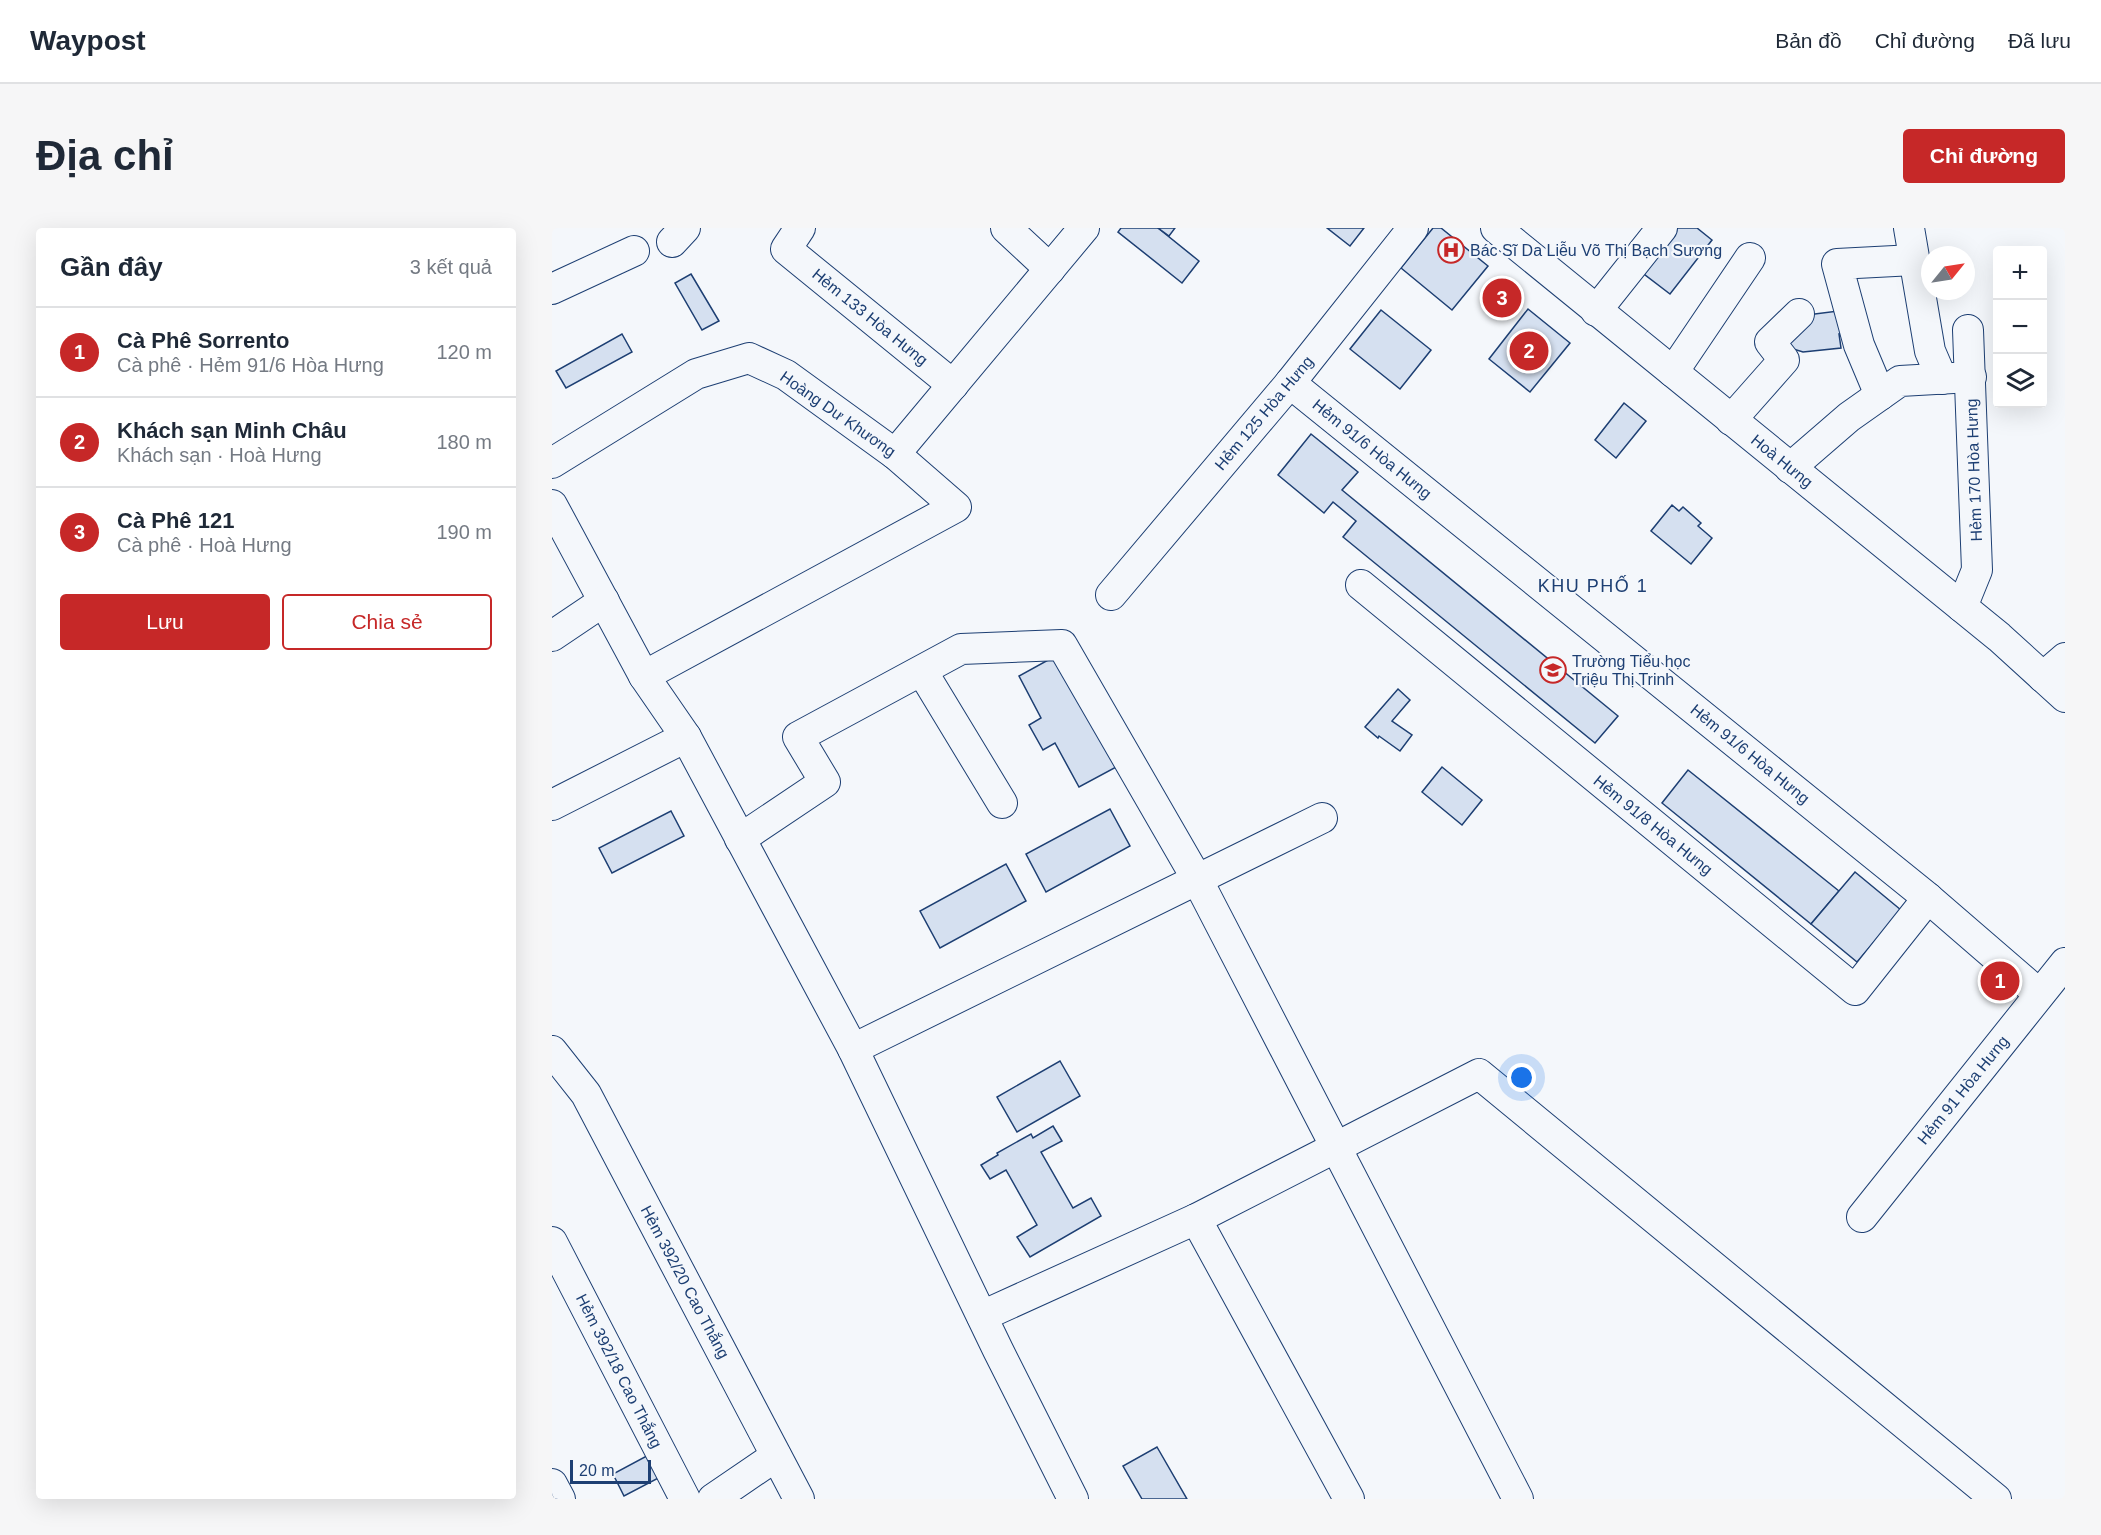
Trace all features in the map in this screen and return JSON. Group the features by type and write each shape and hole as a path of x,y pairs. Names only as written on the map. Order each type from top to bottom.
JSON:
{"street":[{"path":"1006,228 1050,269"},
{"path":"895,454 1084,228"},
{"name":"Hẻm 125 Hòa Hưng","path":"1111,595 1290,382 1413,228"},
{"name":"Hoà Hưng","path":"1496,228 1962,607 2065,697"},
{"path":"1596,311 1662,228"},
{"name":"Hẻm 170 Hòa Hưng","path":"1909,228 1930,351 1957,378"},
{"name":"Hẻm 133 Hòa Hưng","path":"793,239 953,385"},
{"path":"552,289 634,251"},
{"path":"1672,372 1750,258"},
{"path":"1880,395 1859,345 1837,264 1914,260"},
{"path":"1731,420 1784,360 1770,342 1799,314"},
{"name":"Hẻm 170 Hòa Hưng","path":"1962,607 1977,570 1957,378 1968,330"},
{"name":"Hoàng Dư Khương","path":"552,464 696,374 749,358 786,375 895,454 956,507 644,676"},
{"path":"1790,468 1849,417 1900,381 1957,378"},
{"name":"Hẻm 91/6 Hòa Hưng","path":"1290,382 1928,898 2039,994"},
{"path":"552,505 644,676 686,737 853,1049 1073,1499"},
{"name":"Hẻm 91/8 Hòa Hưng","path":"1361,585 1855,990 1928,898"},
{"path":"552,636 604,601"},
{"path":"740,838 825,782 798,737 961,649 1062,645 1197,879 1518,1499"},
{"path":"2043,677 2065,658"},
{"path":"922,671 1002,803"},
{"path":"552,805 686,737"},
{"path":"853,1049 1322,818"},
{"name":"Hẻm 91 Hòa Hưng","path":"1862,1217 2065,963"},
{"name":"Hẻm 392/20 Cao Thắng","path":"556,1065 586,1094 799,1499"},
{"path":"982,1316 1196,1219 1479,1074 1996,1499"},
{"path":"1196,1219 1349,1499"},
{"name":"Hẻm 392/18 Cao Thắng","path":"552,1242 685,1499"},
{"path":"714,1499 776,1456"},
{"path":"552,1484 560,1499"}],"building":[{"path":"1121,228 1158,228 1199,261 1182,283 1118,232"},
{"path":"1158,228 1175,228 1169,236"},
{"path":"1327,228 1364,228 1350,246"},
{"path":"1433,228 1441,228 1488,266 1452,310 1401,268"},
{"path":"1673,228 1697,228 1712,240 1670,294 1640,271"},
{"path":"691,274 719,321 702,330 675,283"},
{"path":"1528,309 1570,343 1530,392 1489,359"},
{"path":"1381,310 1431,350 1400,389 1350,349"},
{"path":"1846,310 1849,333 1839,334 1841,348 1803,352 1790,348 1783,333 1799,316"},
{"path":"622,334 632,352 566,388 556,371"},
{"path":"1624,403 1646,421 1616,458 1595,440"},
{"path":"1311,434 1358,472 1342,490 1618,716 1595,743 1343,537 1356,521 1333,502 1324,513 1278,475"},
{"path":"1672,505 1679,511 1683,507 1701,523 1698,526 1712,538 1691,564 1651,531"},
{"path":"1059,654 1120,765 1079,787 1055,743 1043,750 1029,725 1041,718 1019,676"},
{"path":"1398,689 1410,700 1392,721 1412,735 1400,751 1365,727"},
{"path":"1442,767 1482,800 1462,825 1422,792"},
{"path":"1688,770 1839,891 1811,924 1662,803"},
{"path":"1110,809 1130,846 1046,892 1026,854"},
{"path":"671,811 684,836 612,873 599,848"},
{"path":"1006,864 1026,901 940,948 920,911"},
{"path":"1855,872 1901,910 1857,962 1811,924"},
{"path":"1060,1061 1080,1096 1017,1132 997,1097"},
{"path":"1053,1126 1062,1141 1041,1152 1073,1208 1091,1198 1101,1216 1030,1257 1017,1237 1037,1225 1006,1170 990,1179 981,1165 1031,1134 1033,1138"},
{"path":"1157,1447 1187,1499 1142,1499 1123,1466"},
{"path":"656,1451 668,1473 624,1496 613,1474"}],"place":[{"name":"Bác Sĩ Da Liễu Võ Thị Bạch Sương","path":"1451,250"},
{"name":"Cà Phê 121","path":"1502,298"},
{"name":"Khách sạn Minh Châu","path":"1529,351"},
{"name":"Trường Tiểu học Triệu Thị Trinh","path":"1553,670"},
{"name":"Cà Phê Sorrento","path":"2000,981"}],"district":[{"name":"KHU PHỐ 1","path":"1593,586"}]}
